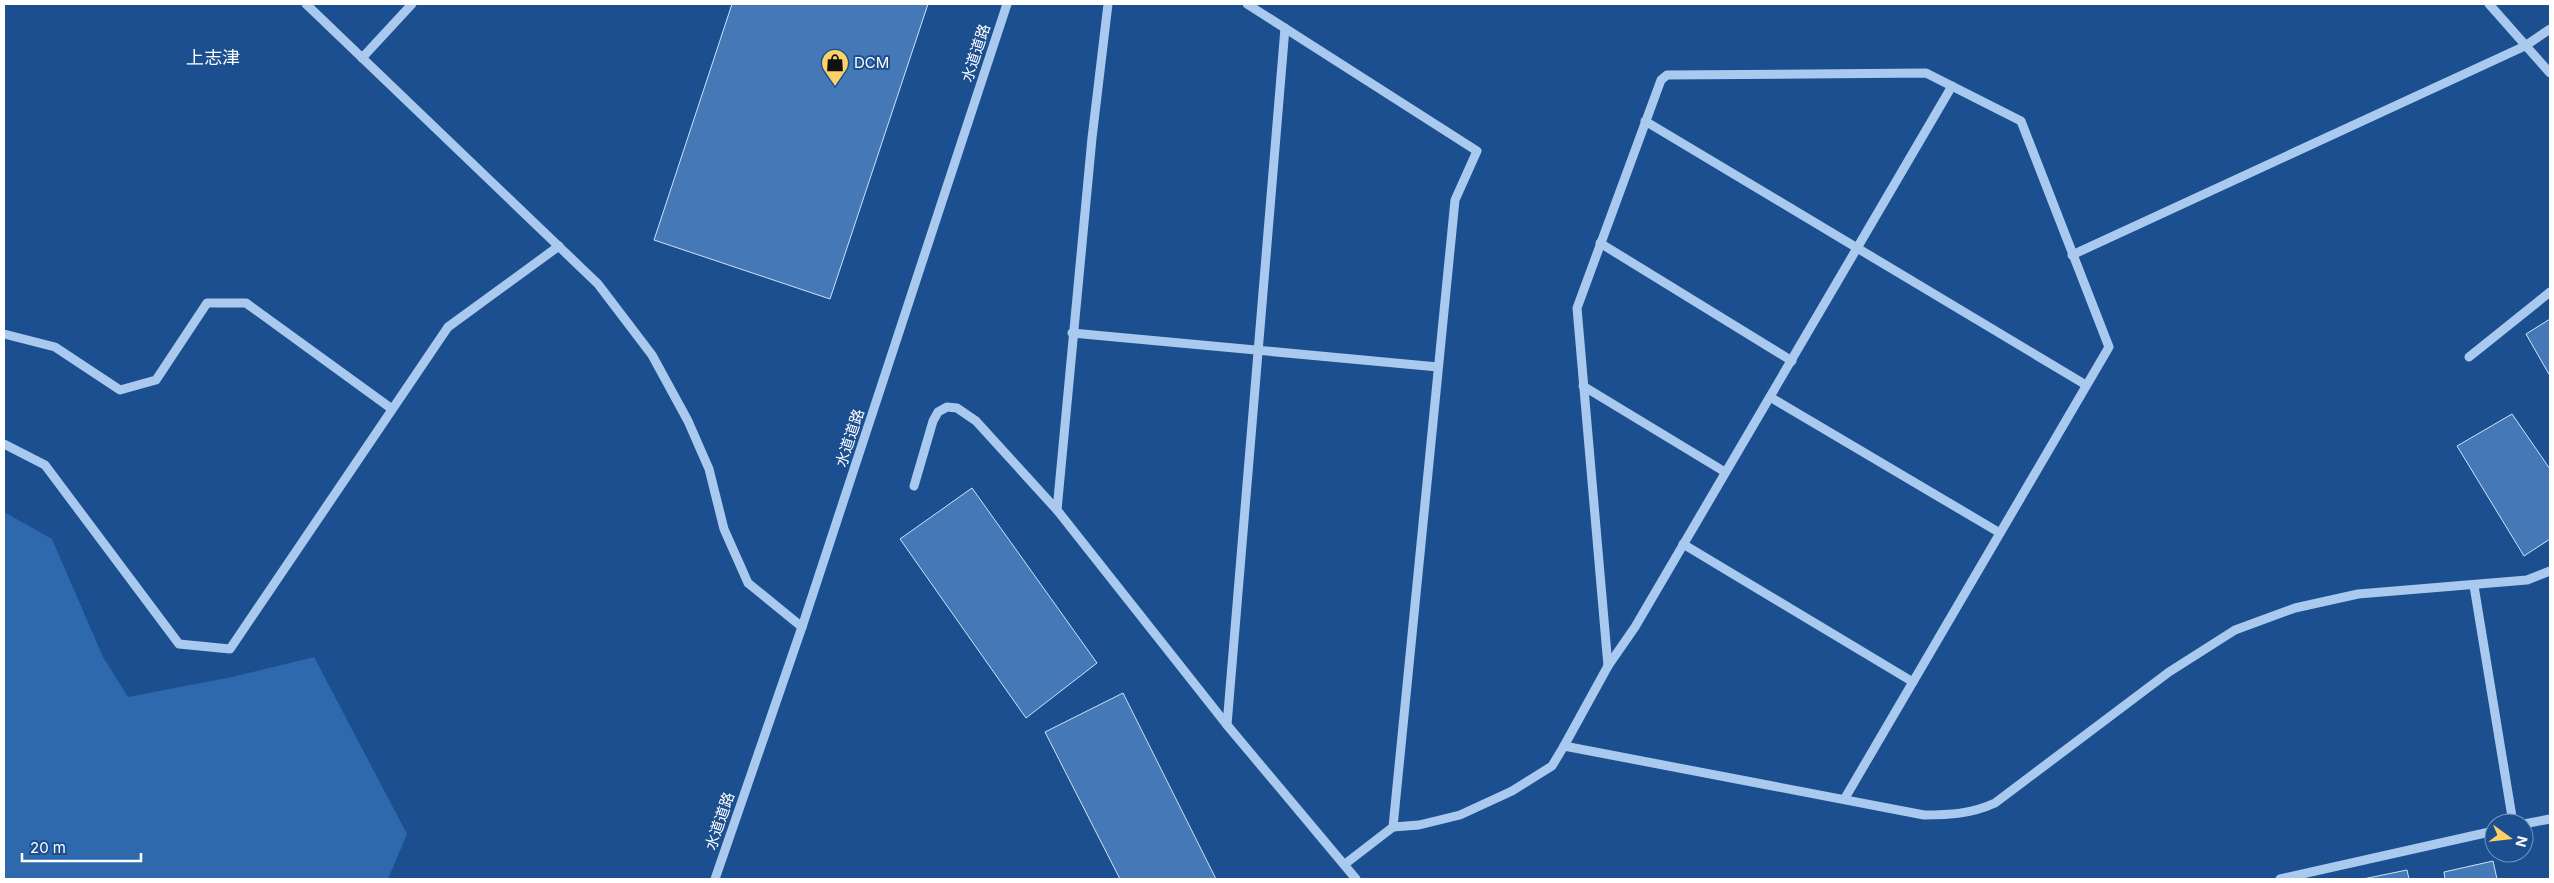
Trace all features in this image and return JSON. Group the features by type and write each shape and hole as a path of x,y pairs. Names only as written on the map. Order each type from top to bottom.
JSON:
{"street":[{"path":"306,4 598,284 652,354 688,422 709,469 724,529 748,583 802,627"},
{"path":"362,58 412,4"},
{"name":"水道道路","path":"715,879 802,627 1007,4"},
{"path":"1057,510 1072,334 1108,4"},
{"path":"1247,4 1477,151 1455,200 1393,827"},
{"path":"2488,4 2550,72"},
{"path":"1227,726 1285,28"},
{"path":"2072,255 2525,46 2550,29"},
{"path":"1608,666 1577,308 1661,80 1667,75 1926,73 2021,121 2109,347 1845,798"},
{"path":"1346,864 1393,827 1419,825 1460,815 1512,791 1552,766 1608,666 1635,627 1952,86"},
{"path":"1645,121 2086,386"},
{"path":"1600,243 1792,361"},
{"path":"4,444 45,465 178,644 230,649 448,327 559,246"},
{"path":"2469,357 2550,292"},
{"path":"4,334 55,347 120,390 156,380 207,303 246,303 392,409"},
{"path":"1072,334 1438,367"},
{"path":"1583,386 1725,472"},
{"path":"1770,397 2000,533"},
{"path":"914,486 933,421 942,410 957,408 976,421 1057,510 1227,726 1346,864 1356,879"},
{"path":"1683,544 1913,682"},
{"path":"1564,746 1845,798 1924,815 1979,811 1995,803 2169,672 2235,630 2295,608 2358,594 2474,586 2527,580 2550,571"},
{"path":"2474,586 2512,813"},
{"path":"2534,822 2550,819"},
{"path":"2280,879 2484,833"}],"shaded area":[{"path":"4,512 52,539 103,657 128,697 232,677 314,657 407,834 388,879 4,879"}],"building":[{"path":"732,4 928,4 830,299 654,240"},
{"path":"2550,319 2550,376 2526,334"},
{"path":"2512,414 2550,469 2550,539 2524,556 2457,446"},
{"path":"972,488 1097,663 1026,718 900,539"},
{"path":"1123,693 1216,879 1120,879 1045,732"},
{"path":"2484,863 2493,863 2497,879 2445,879 2444,872"},
{"path":"2407,870 2409,879 2363,879"}],"place":[{"name":"DCM","path":"835,87"}],"district":[{"name":"上志津","path":"213,58"}]}
